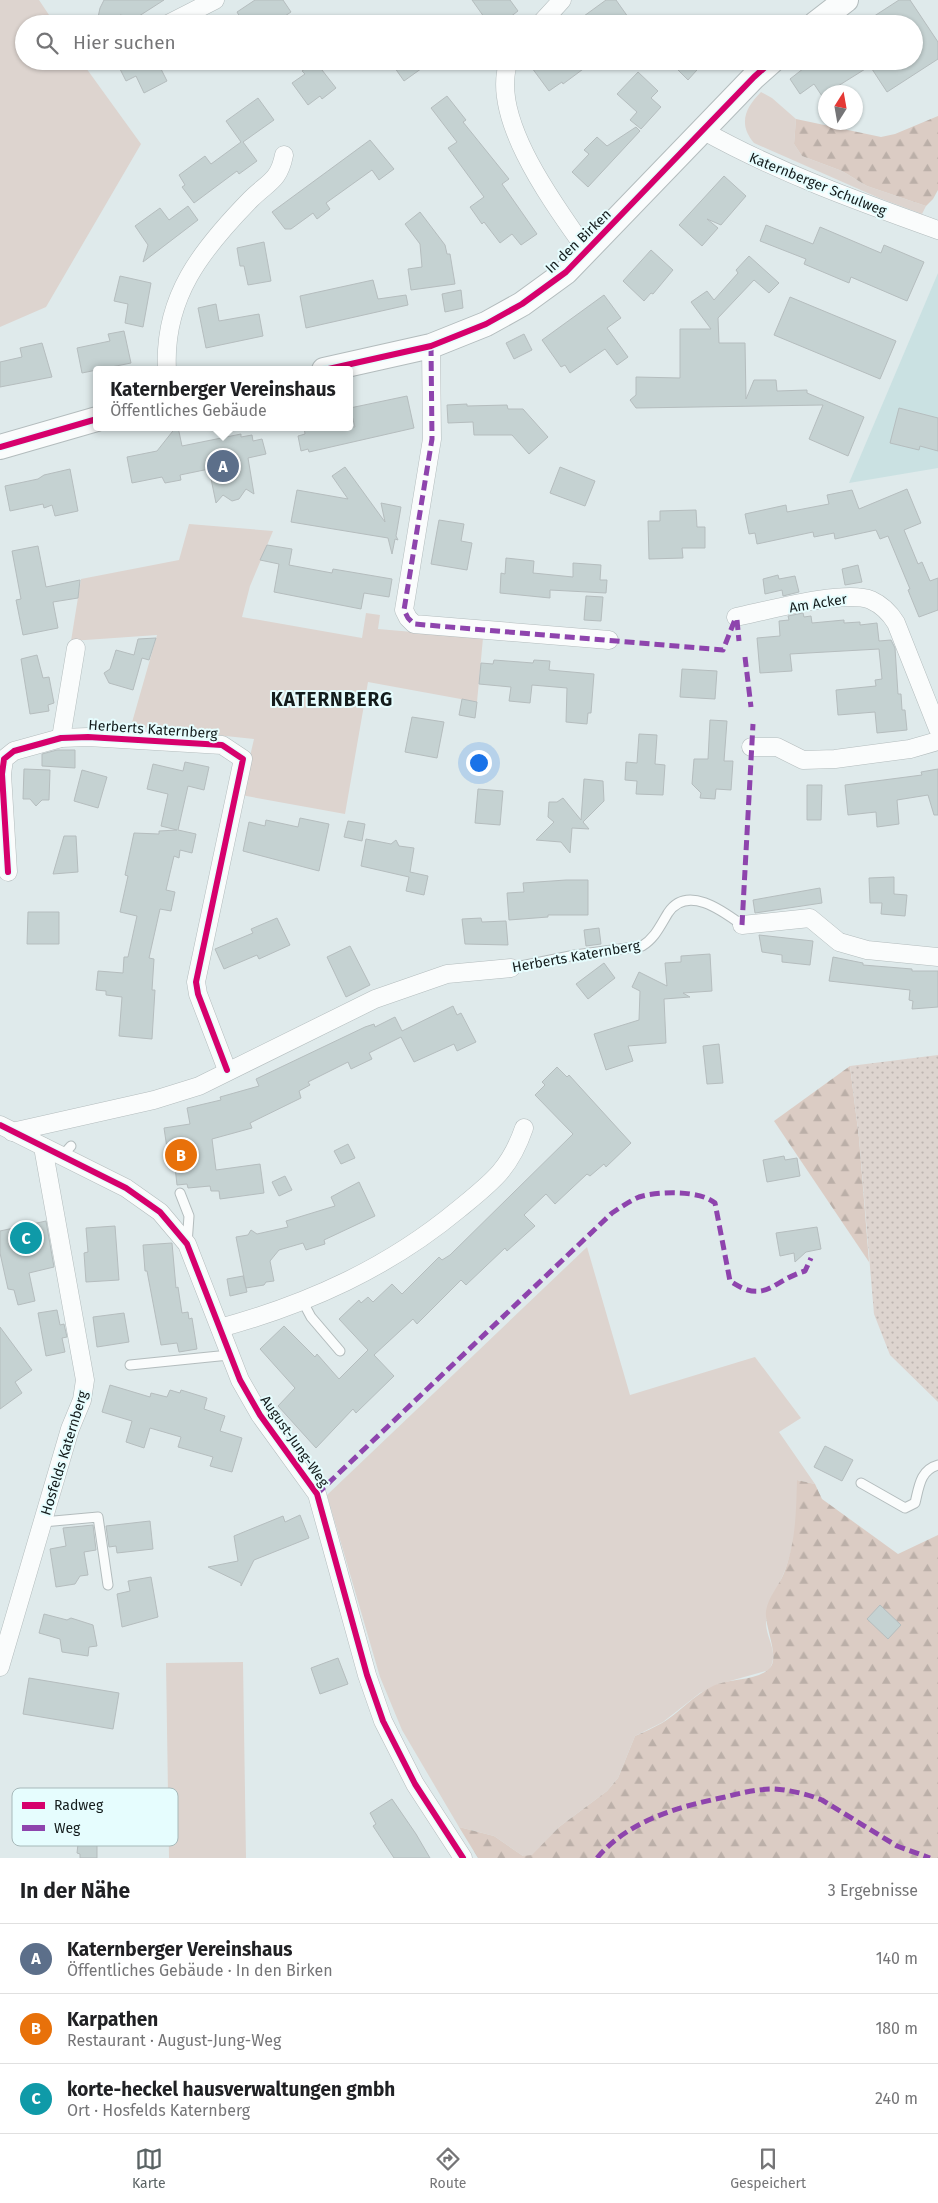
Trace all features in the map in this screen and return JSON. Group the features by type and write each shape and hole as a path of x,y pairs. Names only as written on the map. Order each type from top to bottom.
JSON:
{"street":[{"path":"185,6 215,0"},
{"path":"548,15 562,0"},
{"path":"827,15 846,0"},
{"name":"In den Birken","path":"507,70 504,82 510,114 527,156 552,201 587,251"},
{"name":"In den Birken","path":"342,366 431,346 486,324 522,304 566,272 702,130 763,70"},
{"name":"Katernberger Schulweg","path":"702,130 744,154 828,191 938,230"},
{"path":"168,366 168,333 174,308 185,283 217,236 252,198 281,172 284,155"},
{"path":"431,346 432,439 404,610 408,618 414,624 609,640"},
{"path":"0,447 93,420"},
{"name":"Am Acker","path":"736,617 835,598 870,600 890,613 896,623 938,729"},
{"path":"61,738 76,648"},
{"name":"Herberts Katernberg","path":"8,872 2,774 4,760 14,751 61,738 88,737 222,745 243,760 196,982 198,994 227,1070"},
{"path":"751,747 777,747 803,760 835,759 910,749 938,741"},
{"name":"Herberts Katernberg","path":"742,926 810,918 839,942 867,950 938,957"},
{"name":"Herberts Katernberg","path":"6,1129 154,1100 199,1086 227,1070 375,999 447,974 511,968"},
{"path":"220,1328 304,1302 351,1281 390,1259 443,1223 506,1167 518,1146 524,1128"},
{"name":"August-Jung-Weg","path":"6,1129 43,1147 66,1151 137,1195 170,1222 187,1244 240,1380 260,1415 317,1494 367,1675 383,1721 415,1784 463,1858"},
{"name":"Hosfelds Katernberg","path":"0,1667 70,1429 82,1400 85,1380 43,1147"}],"lane":[{"name":"Herberts Katernberg","path":"511,968 574,955 642,946 656,934 676,904 689,899 704,903 727,914 742,926"},
{"path":"180,1193 189,1216 187,1244"},
{"path":"304,1302 312,1317 340,1351"},
{"path":"130,1364 229,1355"},
{"path":"861,1483 905,1508 915,1503 924,1474 930,1468 938,1465"},
{"path":"43,1522 98,1517 108,1584"}],"shaded area":[{"path":"0,0 39,0 49,15 15,15 15,70 88,70 141,144 46,307 0,327"},
{"path":"761,92 772,98 796,119 794,144 802,156 842,171 867,186 926,206 922,214 879,198 754,143 749,136 745,123 751,104"},
{"path":"938,273 938,468 849,483"},
{"path":"189,524 273,531 250,586 242,617 362,638 366,613 380,615 378,629 483,638 477,702 368,682 345,814 241,795 254,739 131,726 157,635 71,641 81,579 179,560"},
{"path":"938,1055 938,1402 890,1355 874,1314 859,1138 850,1066"},
{"path":"587,1247 630,1395 755,1357 801,1418 779,1432 815,1484 797,1480 797,1531 783,1575 770,1603 767,1615 766,1622 773,1652 772,1664 769,1670 719,1684 700,1693 663,1722 635,1736 618,1778 607,1791 559,1827 532,1856 523,1856 494,1836 459,1827 402,1730 380,1677 327,1495"},
{"path":"243,1662 246,1858 169,1858 169,1846 178,1846 178,1788 168,1788 166,1663"}],"green space":[{"path":"938,116 938,190 926,206 867,186 842,171 802,156 794,144 796,119 818,124 818,130 848,130 881,137 895,134"},
{"path":"850,1066 859,1138 869,1262 774,1121"},
{"path":"797,1480 815,1484 822,1499 898,1554 938,1535 938,1858 478,1858 459,1827 494,1836 523,1856 532,1855 559,1827 607,1791 618,1778 635,1736 662,1723 710,1687 724,1682 745,1679 764,1673 769,1669 772,1664 773,1650 766,1611 769,1601 782,1578 791,1550 795,1527"}],"building":[{"path":"104,0 164,0 141,15 98,15"},
{"path":"255,0 283,0 291,12 286,15 239,15 237,12"},
{"path":"472,0 510,0 518,11 513,15 483,15"},
{"path":"606,0 616,0 627,15 585,15"},
{"path":"899,0 910,0 920,15 876,15"},
{"path":"923,20 938,42 938,59 923,69"},
{"path":"120,70 162,70 167,81 144,93 136,76 126,81"},
{"path":"322,70 336,88 322,99 320,96 308,105 292,83 305,74 302,71"},
{"path":"396,70 419,70 404,81"},
{"path":"533,70 582,70 563,84 562,82 549,91"},
{"path":"678,70 697,70 688,80"},
{"path":"802,70 864,70 840,85 818,85 818,90 814,84 800,94 790,79"},
{"path":"873,70 921,70 887,92"},
{"path":"638,72 658,91 651,98 661,107 641,129 630,120 637,112 617,94"},
{"path":"447,96 466,120 463,122 509,179 502,184 537,234 521,245 512,234 500,243 484,222 482,224 470,207 484,197 448,148 457,142 431,108"},
{"path":"258,98 274,120 243,142 257,161 239,174 237,171 194,203 182,187 185,185 179,175 205,156 211,164 241,142 226,121"},
{"path":"636,127 640,131 588,187 572,172 589,154 584,150 597,137 607,146"},
{"path":"370,140 394,169 379,180 372,170 326,203 330,209 317,219 313,213 291,229 285,229 272,212"},
{"path":"724,176 746,196 721,225 707,219 718,228 702,246 679,225"},
{"path":"188,206 198,220 143,262 148,245 135,226 160,208 169,220"},
{"path":"420,212 445,245 447,254 450,254 455,284 411,290 408,269 422,267 420,244 405,224"},
{"path":"766,225 813,244 820,227 881,253 884,245 924,262 907,301 851,277 849,283 804,264 806,259 760,241"},
{"path":"264,242 271,281 248,285 244,266 240,266 237,248"},
{"path":"651,250 673,270 653,294 651,293 644,301 623,281"},
{"path":"749,256 779,283 769,293 754,280 718,318 719,343 745,343 746,399 754,380 776,380 777,391 807,390 807,393 864,417 848,456 809,439 823,405 636,408 630,400 636,395 636,377 680,378 680,329 711,329 691,302 707,291 714,300 738,273 736,270"},
{"path":"120,276 151,283 143,327 125,323 128,304 114,301"},
{"path":"373,280 378,299 406,295 408,305 306,328 300,296"},
{"path":"461,290 463,308 445,312 442,294"},
{"path":"604,295 621,318 607,328 628,357 617,365 605,349 570,373 565,365 561,367 542,340"},
{"path":"790,297 896,341 880,379 774,335"},
{"path":"216,304 219,321 259,314 263,336 206,348 198,308"},
{"path":"124,331 131,363 116,366 93,366 93,371 82,373 77,348 110,341 108,334"},
{"path":"524,334 532,350 514,359 506,343"},
{"path":"42,343 52,377 0,387 0,362 22,357 20,348"},
{"path":"407,396 414,428 309,452 308,449 301,451 298,436 305,434 305,431 353,431 353,427 355,427 353,407"},
{"path":"467,404 467,406 507,405 508,409 523,409 548,437 529,454 512,435 474,435 473,422 448,423 447,405"},
{"path":"899,408 938,418 938,451 920,446 919,450 890,443"},
{"path":"173,431 179,431 182,446 241,434 241,437 252,435 253,441 262,439 266,454 248,458 254,494 246,489 239,499 232,501 223,495 216,503 209,469 180,475 181,480 165,483 162,477 132,483 127,457 157,451"},
{"path":"345,467 385,522 381,503 401,507 396,536 398,540 395,539 392,554 388,538 291,522 297,490 348,499 332,476"},
{"path":"560,467 595,481 585,506 550,493"},
{"path":"70,469 78,511 55,516 52,505 44,508 43,504 10,511 5,486 38,479 44,475"},
{"path":"907,489 921,523 904,530 918,564 922,562 930,581 938,578 938,610 919,617 908,590 910,589 888,536 880,539 876,530 835,539 834,533 814,537 813,532 757,544 755,533 749,534 745,514 786,505 787,512 829,504 827,495 852,490 859,509"},
{"path":"696,510 697,527 705,527 705,548 682,548 683,558 649,559 648,521 660,521 660,511"},
{"path":"439,520 464,524 461,541 472,543 467,570 431,564"},
{"path":"267,545 292,549 289,565 332,573 333,569 392,579 389,597 364,593 361,609 274,592 279,564 260,560"},
{"path":"38,546 46,587 80,580 78,598 53,602 58,628 23,635 16,600 21,599 12,551"},
{"path":"506,558 534,561 533,573 573,577 573,563 601,565 600,580 607,580 606,593 550,590 550,598 500,593 501,573 505,574"},
{"path":"858,565 862,582 845,585 842,569"},
{"path":"778,575 779,579 795,576 799,592 783,596 782,590 765,594 763,579"},
{"path":"586,596 603,597 601,621 584,620"},
{"path":"803,613 804,617 811,616 812,623 844,620 844,623 860,622 860,625 877,623 879,641 891,640 895,648 898,694 901,694 902,710 905,710 907,730 877,733 875,712 838,715 836,690 876,686 875,680 882,679 879,649 790,654 792,671 760,673 757,638 780,636 779,621 789,620 788,616"},
{"path":"156,638 149,660 142,658 133,690 109,683 104,673 110,669 116,650 134,655 138,639"},
{"path":"37,655 43,678 49,677 54,703 48,705 49,711 30,714 21,659"},
{"path":"494,660 533,663 534,660 550,661 549,670 594,674 591,713 588,713 587,724 566,722 567,688 532,685 530,703 509,701 511,687 479,684 481,663 493,664"},
{"path":"682,669 717,671 715,699 680,697"},
{"path":"462,699 477,702 475,718 459,715"},
{"path":"412,717 444,722 437,758 405,752"},
{"path":"710,720 727,721 724,761 733,761 731,790 716,789 715,799 700,798 701,793 692,784 694,759 708,759"},
{"path":"639,734 657,735 655,764 665,765 663,795 636,794 637,781 625,780 626,762 637,763"},
{"path":"57,750 75,750 75,768 42,766 42,754"},
{"path":"185,762 209,767 204,790 188,786 178,830 196,834 192,853 180,850 179,858 174,856 166,890 175,892 171,911 160,909 149,958 154,959 152,990 155,990 152,1039 119,1036 122,997 106,995 106,991 96,990 98,971 123,973 124,957 128,957 137,916 120,912 128,876 125,875 134,833 159,834 159,831 177,830 161,826 168,794 147,789 153,764 183,771"},
{"path":"24,769 50,770 49,800 42,800 36,806 30,799 23,799"},
{"path":"938,769 938,815 934,815 928,795 897,800 899,824 877,827 876,812 848,815 845,785 922,775 921,772"},
{"path":"82,770 107,777 98,808 74,801"},
{"path":"584,779 603,781 604,801 583,822 589,829 572,828 570,853 561,842 536,840 554,822 548,817 549,802 557,802 563,798 581,820"},
{"path":"807,785 822,785 821,820 807,820"},
{"path":"478,789 503,791 500,825 475,823"},
{"path":"300,818 329,824 319,871 243,851 249,822 265,826 266,820 298,827"},
{"path":"348,821 365,824 362,841 344,837"},
{"path":"64,836 76,836 78,872 53,874"},
{"path":"366,839 391,844 396,840 399,846 414,848 410,872 428,876 424,895 406,891 409,877 361,866"},
{"path":"894,877 894,894 907,895 905,916 881,914 882,903 870,903 869,878"},
{"path":"588,880 588,915 548,915 548,917 509,920 507,893 524,892 523,883"},
{"path":"820,888 822,903 755,913 753,900"},
{"path":"28,912 59,912 59,944 27,944"},
{"path":"277,918 290,945 259,959 257,955 224,969 215,949 253,933 251,929"},
{"path":"481,918 482,922 506,921 508,945 465,944 462,919"},
{"path":"599,928 601,944 586,946 584,930"},
{"path":"759,935 813,941 810,965 782,962 782,955 762,952"},
{"path":"350,946 370,985 346,997 327,957"},
{"path":"710,954 712,991 683,993 690,997 664,999 666,1043 628,1046 633,1061 606,1070 594,1034 639,1020 640,991 632,987 639,972 667,986 665,963 681,962 681,956"},
{"path":"833,957 863,963 863,965 912,969 912,971 938,971 938,1007 912,1009 913,1001 909,1000 910,990 829,981"},
{"path":"604,963 615,978 588,999 576,984"},
{"path":"453,1006 457,1015 461,1013 476,1042 457,1051 454,1044 414,1062 401,1037 369,1053 372,1059 351,1069 348,1062 308,1082 310,1085 299,1091 301,1098 250,1123 252,1128 212,1139 216,1170 260,1164 264,1193 220,1199 219,1191 211,1191 210,1186 188,1188 187,1184 177,1185 175,1167 170,1168 164,1128 190,1124 187,1108 221,1100 220,1097 259,1086 256,1079 365,1027 374,1024 375,1027 395,1017 402,1031"},
{"path":"719,1044 723,1083 707,1084 703,1046"},
{"path":"557,1067 567,1077 569,1075 631,1143 606,1167 604,1164 590,1176 587,1174 555,1204 546,1194 524,1215 535,1226 507,1251 505,1248 466,1285 461,1280 417,1324 413,1319 374,1355 394,1376 356,1413 353,1409 316,1448 278,1406 295,1388 260,1349 284,1326 315,1357 317,1354 339,1379 368,1350 339,1319 359,1300 361,1303 368,1297 373,1302 392,1284 402,1294 439,1257 442,1260 450,1255 573,1134 535,1095 545,1085 542,1082"},
{"path":"348,1144 355,1158 341,1164 334,1151"},
{"path":"784,1156 785,1160 797,1158 800,1176 767,1182 763,1160"},
{"path":"285,1176 292,1190 279,1196 272,1182"},
{"path":"359,1182 375,1216 324,1240 325,1244 306,1250 303,1243 279,1250 270,1261 274,1281 246,1288 236,1237 248,1235 251,1230 257,1234 288,1227 286,1221 335,1206 331,1197"},
{"path":"46,1221 54,1267 29,1273 35,1301 18,1305 14,1290 8,1289 0,1253 0,1231"},
{"path":"115,1226 119,1280 86,1282 84,1253 88,1252 86,1228"},
{"path":"817,1227 821,1249 806,1252 795,1262 794,1253 780,1256 776,1233"},
{"path":"172,1243 176,1288 178,1287 182,1313 188,1312 189,1319 192,1318 197,1349 179,1352 177,1343 161,1345 147,1271 145,1271 143,1245"},
{"path":"243,1276 247,1292 230,1296 227,1279"},
{"path":"57,1310 60,1325 64,1324 67,1337 62,1338 65,1352 46,1356 38,1313"},
{"path":"124,1313 129,1342 97,1347 93,1317"},
{"path":"0,1327 32,1370 15,1382 22,1393 0,1409"},
{"path":"110,1385 150,1397 151,1393 167,1397 170,1390 180,1393 181,1390 207,1398 204,1409 225,1416 220,1431 242,1438 232,1472 210,1466 213,1457 178,1447 181,1437 150,1428 144,1448 126,1442 132,1421 102,1412"},
{"path":"825,1446 853,1460 842,1481 814,1467"},
{"path":"300,1515 309,1538 254,1560 241,1586 241,1583 208,1567 238,1561 234,1536 283,1516 285,1522"},
{"path":"150,1521 153,1549 117,1553 116,1546 109,1547 106,1526"},
{"path":"93,1525 96,1550 84,1552 88,1575 80,1576 75,1584 56,1587 50,1549 66,1546 63,1528"},
{"path":"151,1577 158,1617 122,1627 117,1594 130,1591 128,1581"},
{"path":"880,1605 901,1625 888,1639 867,1619"},
{"path":"44,1614 67,1620 71,1618 93,1625 97,1646 89,1647 88,1656 62,1652 60,1639 39,1633"},
{"path":"338,1658 348,1684 320,1694 311,1668"},
{"path":"29,1678 119,1693 113,1729 23,1714"},
{"path":"392,1799 430,1858 394,1858 373,1826 376,1824 370,1813"},
{"path":"78,1846 97,1846 97,1858 80,1858 80,1854 77,1853"}],"marked path":[{"path":"431,346 432,439 404,610 414,624 723,650 736,617"},
{"path":"737,620 739,641"},
{"path":"745,657 751,707"},
{"path":"742,925 753,724"},
{"path":"317,1494 612,1213 639,1197 678,1193 699,1196 715,1203 730,1281 742,1288 752,1291 768,1289 793,1275 805,1271 811,1258"},
{"path":"597,1858 624,1834 655,1817 690,1805 749,1792 774,1789 786,1790 822,1800 897,1846 930,1858"}],"cycle path":[{"path":"342,366 431,346 486,324 522,304 566,272 762,70"},
{"path":"0,447 93,420"},
{"path":"8,872 2,774 4,759 14,751 61,738 88,737 222,745 243,759 196,982 198,994 227,1070"},
{"path":"0,1125 126,1188 160,1212 187,1244 240,1380 260,1415 317,1494 367,1675 383,1721 415,1784 463,1858"}],"place":[{"name":"Katernberger Vereinshaus","path":"223,466"},
{"name":"Karpathen","path":"181,1155"},
{"name":"korte-heckel hausverwaltungen gmbh","path":"26,1238"}],"district":[{"name":"KATERNBERG","path":"332,699"}]}
